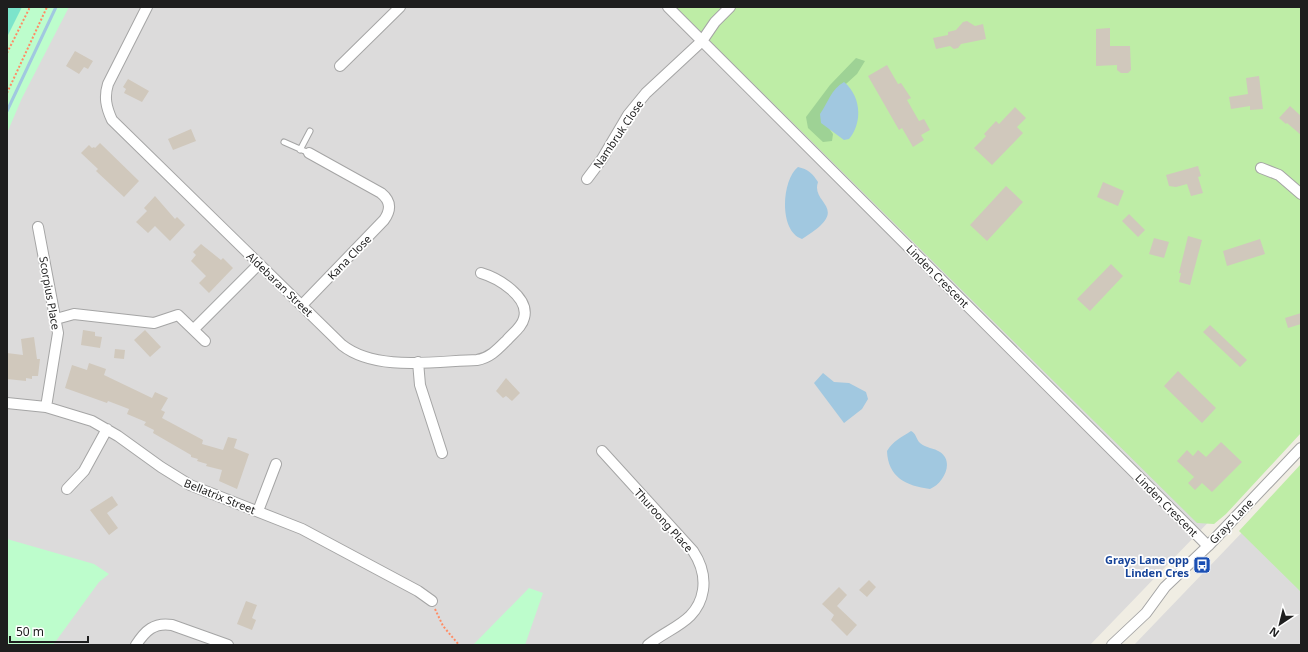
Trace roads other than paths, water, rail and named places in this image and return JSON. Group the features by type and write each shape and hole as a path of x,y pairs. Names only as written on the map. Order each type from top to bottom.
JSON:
{"street":[{"name":"Aldebaran Street","path":"147,7 108,84 105,94 108,112 119,127 342,345 354,353 377,360 418,362 481,360 494,352 521,325 525,314 521,299 497,278 481,272"},
{"path":"340,66 400,7"},
{"name":"Linden Crescent","path":"668,7 1208,546"},
{"name":"Nambruk Close","path":"587,179 602,159 628,116 646,93 702,41 715,22 730,7"},
{"name":"Kana Close","path":"302,305 384,220 395,205 381,193 304,151"},
{"path":"1261,168 1279,175 1301,194"},
{"name":"Scorpius Place","path":"38,227 56,319 57,342 46,407"},
{"path":"194,329 259,264"},
{"path":"56,319 74,314 154,323 178,315 205,341"},
{"path":"418,362 420,385 442,453"},
{"name":"Bellatrix Street","path":"7,403 46,407 83,418 107,429 181,480 201,490 258,511 317,536 418,591 432,601"},
{"path":"67,489 84,471 107,429"},
{"name":"Grays Lane","path":"1112,645 1146,613 1165,587 1208,546 1301,448"},
{"name":"Thuroong Place","path":"602,451 693,552 702,571 702,593 696,610 683,623 648,645"},
{"path":"258,511 276,464"},
{"path":"136,645 148,630 163,624 172,625 228,645"}],"lane":[{"path":"284,142 304,151 310,132"}],"water":[{"path":"844,82 854,94 857,102 858,117 854,132 849,139 844,140 821,123 820,114 836,88"},
{"path":"798,167 810,172 818,182 817,190 828,213 825,220 817,228 802,239 794,234 789,226 785,204 788,182"},
{"path":"823,373 834,382 849,383 866,392 868,399 862,409 844,423 814,383"},
{"path":"911,431 920,443 940,452 947,461 946,472 943,478 939,483 930,489 921,488 906,483 900,479 895,474 888,460 887,451 892,444"}],"waterway":[{"path":"7,111 56,7"}],"place":[{"name":"Grays Lane opp Linden Cres","path":"1202,565"}]}
